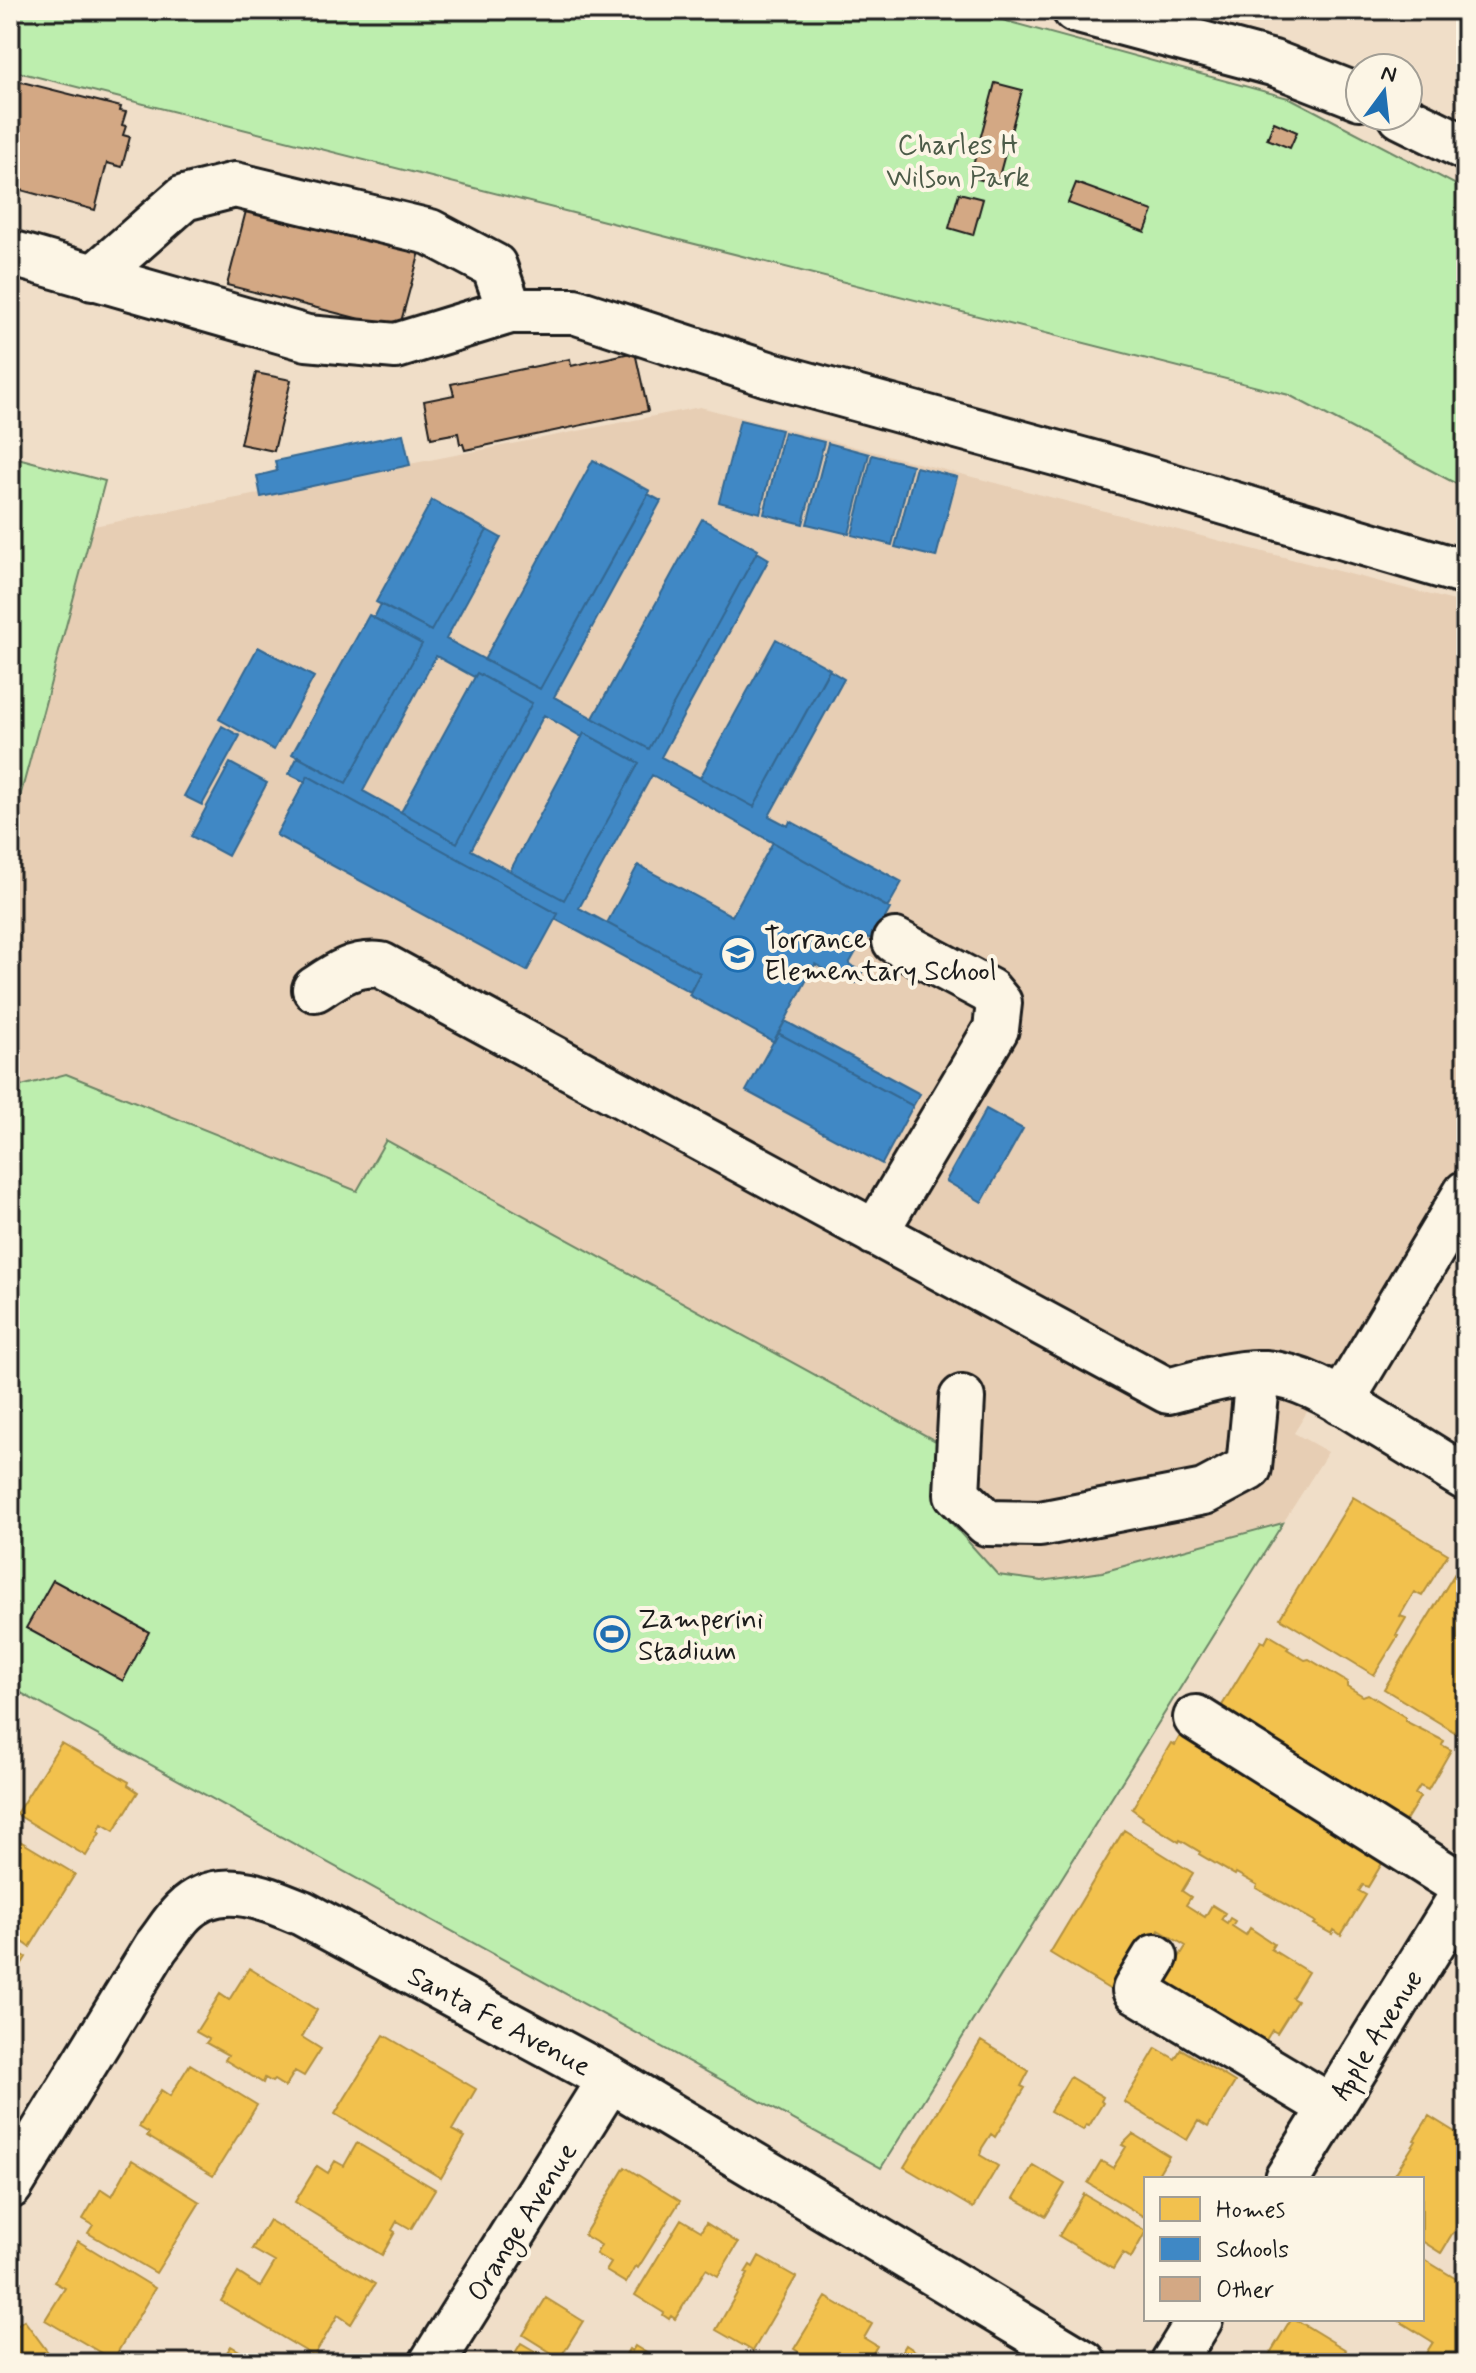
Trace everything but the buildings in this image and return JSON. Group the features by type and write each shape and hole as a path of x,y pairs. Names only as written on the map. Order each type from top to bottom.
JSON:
{"street":[{"path":"1075,10 1273,63 1344,91"},
{"path":"1424,127 1466,148"},
{"path":"93,278 184,198 235,185 430,232 494,266 510,311"},
{"path":"10,253 307,338 396,346 510,311 574,311 768,374 1103,466 1466,573"},
{"path":"875,1233 996,1029 999,1017 999,1003 989,991 895,941"},
{"path":"315,989 341,972 368,964 381,965 1168,1391 1213,1379 1258,1373 1285,1376 1341,1402 1466,1478"},
{"path":"1341,1402 1466,1193"},
{"path":"962,1398 957,1494 987,1523 1040,1524 1204,1492 1249,1468 1258,1373"},
{"path":"1196,1718 1466,1888"},
{"name":"Apple Avenue","path":"1288,2177 1466,1888"},
{"name":"Santa Fe Avenue","path":"10,2186 156,1947 185,1911 209,1895 231,1891 263,1897 302,1913 610,2079 1084,2363"},
{"path":"1155,1957 1135,1990 1331,2107"},
{"name":"Orange Avenue","path":"432,2363 610,2079"},
{"path":"1173,2363 1199,2321"}],"shaded area":[{"name":"Torrance Elementary School","path":"700,407 1466,604 1466,1154 1294,1433 1328,1452 1283,1523 1102,1572 1042,1581 998,1575 937,1507 387,1141 357,1191 66,1074 10,1089 10,834 94,526"}],"green space":[{"name":"Charles H Wilson Park","path":"10,10 966,10 1292,99 1344,126 1344,132 1355,132 1466,190 1466,489 1289,395 10,70"},
{"path":"10,456 105,481 10,834"},
{"name":"Zamperini Stadium","path":"66,1074 357,1191 386,1140 945,1446 937,1507 998,1575 1042,1581 1102,1572 1283,1523 881,2168 10,1687 10,1089"}],"place":[{"name":"Torrance Elementary School","path":"738,954"},
{"name":"Zamperini Stadium","path":"612,1634"}]}
